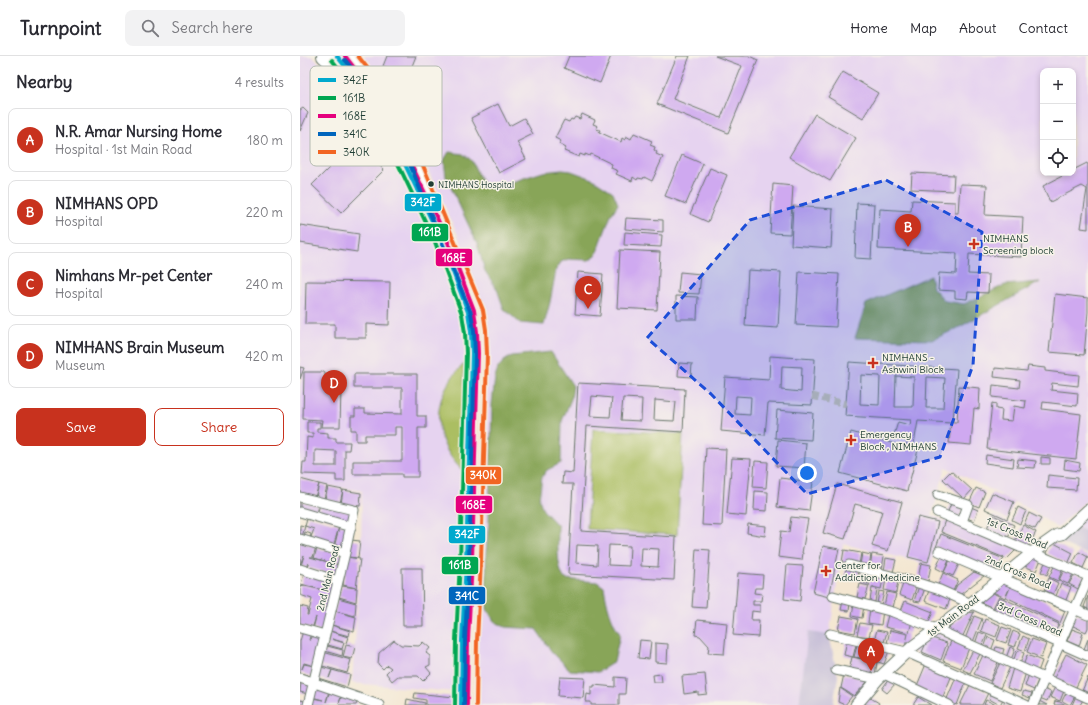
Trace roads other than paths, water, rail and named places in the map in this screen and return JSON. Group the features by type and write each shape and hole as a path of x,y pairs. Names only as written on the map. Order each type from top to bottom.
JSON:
{"main road":[{"path":"324,56 333,64 351,60"},
{"path":"336,56 351,60"},
{"path":"406,166 441,240 468,312 471,332 472,353 461,705"},
{"path":"417,166 477,311 480,330 481,354 476,561 471,640 470,705"}],"street":[{"path":"938,494 968,505 962,522"},
{"name":"2nd Main Road","path":"300,497 354,510 308,705"},
{"path":"1057,535 1058,530 1088,505"},
{"path":"1057,535 1062,534 1088,510"},
{"path":"300,512 351,527"},
{"name":"1st Cross Road","path":"937,512 1088,576"},
{"name":"1st Main Road","path":"856,705 881,676 906,652 970,604 1033,552 1057,535"},
{"path":"300,539 345,553"},
{"name":"2nd Cross Road","path":"939,551 1088,615"},
{"name":"3rd Cross Road","path":"849,565 940,590 1088,656"},
{"path":"300,570 338,581"},
{"path":"1033,705 1061,644 1088,579"},
{"path":"833,596 893,612 936,629 1088,698"},
{"path":"300,628 325,635"},
{"path":"830,634 906,652 1026,705"},
{"path":"836,670 881,676 949,705"},
{"path":"300,678 379,705"}],"tunnel":[{"path":"812,396 846,404"}],"place":[{"name":"NIMHANS Hospital","path":"431,184"},
{"name":"NIMHANS Screening block","path":"974,244"},
{"name":"NIMHANS OPD","path":"908,247"},
{"name":"Nimhans Mr-pet Center","path":"588,309"},
{"name":"NIMHANS - Ashwini Block","path":"873,363"},
{"name":"NIMHANS Brain Museum","path":"334,403"},
{"name":"Emergency Block , NIMHANS","path":"851,440"},
{"name":"Center for Addiction Medicine","path":"826,571"},
{"name":"N.R. Amar Nursing Home","path":"871,671"}]}
